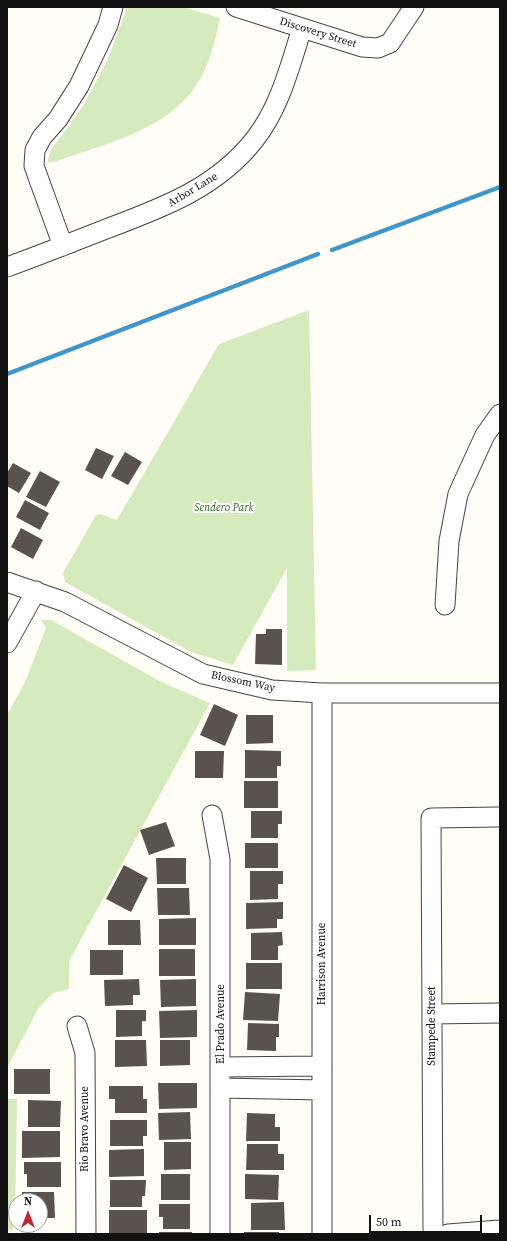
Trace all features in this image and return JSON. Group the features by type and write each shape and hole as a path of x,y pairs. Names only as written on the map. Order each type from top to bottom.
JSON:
{"street":[{"path":"63,246 34,166 34,150 42,137 58,119 79,86 108,25 113,7"},
{"name":"Discovery Street","path":"236,7 362,47 378,48 390,43 414,7"},
{"name":"Arbor Lane","path":"7,267 164,208 197,190 227,170 255,139 277,103 302,28"},
{"path":"445,605 449,541 458,494 485,435 500,414"},
{"name":"Blossom Way","path":"7,582 65,602 204,674 272,690 322,693 500,693"},
{"path":"7,643 36,591"},
{"name":"Harrison Avenue","path":"322,693 322,1234"},
{"name":"El Prado Avenue","path":"212,815 220,860 220,1234"},
{"name":"Stampede Street","path":"433,1234 431,818 500,817"},
{"path":"432,1014 500,1013"},
{"name":"Rio Bravo Avenue","path":"77,1026 85,1053 86,1234"},
{"path":"221,1067 322,1066"},
{"path":"220,1088 322,1090"},
{"path":"448,1234 500,1230"}],"green space":[{"path":"127,7 183,7 220,18 212,52 202,77 184,100 169,113 152,124 115,141 47,163 51,150 83,106 108,59"},
{"name":"Sendero Park","path":"309,310 316,670 287,671 287,568 233,665 191,652 65,582 63,573 96,515 101,514 117,520 219,344"},
{"path":"41,620 51,620 161,682 210,703 69,961 69,989 53,993 38,1009 7,1068 7,715 25,682 46,628"},
{"path":"7,1099 17,1099 15,1193 8,1193 7,1229"}],"building":[{"path":"96,448 114,456 102,479 85,470"},
{"path":"125,452 142,462 128,485 111,476"},
{"path":"13,463 31,473 19,493 7,486 7,473"},
{"path":"40,471 60,482 46,507 26,497"},
{"path":"25,500 49,513 40,530 16,517"},
{"path":"21,528 43,540 33,559 11,547"},
{"path":"266,629 282,629 282,665 255,664 256,634 266,634"},
{"path":"214,704 238,715 225,746 200,735"},
{"path":"246,715 273,715 273,743 246,744"},
{"path":"245,750 281,751 281,766 277,766 277,778 245,778"},
{"path":"195,751 224,751 223,778 195,778"},
{"path":"244,781 278,781 278,808 244,808"},
{"path":"251,811 282,811 282,824 278,824 278,838 251,838"},
{"path":"166,822 175,846 149,855 140,830"},
{"path":"245,843 278,843 278,868 245,868"},
{"path":"156,858 186,858 186,884 157,884"},
{"path":"124,865 148,878 131,912 106,899"},
{"path":"250,871 283,871 283,884 278,884 278,899 250,900"},
{"path":"157,888 189,888 190,915 158,915"},
{"path":"283,902 283,919 277,919 277,928 246,929 246,903"},
{"path":"196,918 196,945 159,945 159,919"},
{"path":"108,920 140,920 141,945 108,945"},
{"path":"282,932 283,945 278,946 278,960 251,960 251,933"},
{"path":"159,949 195,949 195,976 159,976"},
{"path":"90,950 123,950 123,975 90,975"},
{"path":"246,963 282,963 282,989 246,989"},
{"path":"139,979 140,995 133,995 133,1005 105,1006 104,980"},
{"path":"196,979 196,1006 161,1007 160,980"},
{"path":"245,992 280,994 278,1021 243,1020"},
{"path":"116,1010 146,1010 146,1021 142,1021 142,1036 116,1037"},
{"path":"197,1010 197,1037 160,1038 159,1011"},
{"path":"248,1023 279,1024 279,1037 276,1037 276,1051 247,1050"},
{"path":"115,1040 146,1040 147,1066 115,1067"},
{"path":"160,1040 190,1040 190,1065 160,1066"},
{"path":"14,1069 50,1069 50,1094 14,1094"},
{"path":"158,1083 197,1083 197,1108 159,1109"},
{"path":"109,1086 143,1086 143,1099 147,1099 147,1113 115,1113 115,1099 109,1099"},
{"path":"28,1100 61,1101 60,1127 28,1127"},
{"path":"190,1112 191,1139 159,1140 158,1113"},
{"path":"247,1113 275,1114 275,1127 280,1127 280,1141 246,1141"},
{"path":"110,1120 147,1120 147,1136 143,1136 143,1146 110,1146"},
{"path":"22,1131 60,1131 60,1157 22,1158"},
{"path":"164,1142 191,1142 191,1169 164,1170"},
{"path":"247,1144 278,1144 278,1154 284,1154 284,1170 246,1170"},
{"path":"144,1149 144,1176 109,1177 109,1150"},
{"path":"24,1162 61,1162 61,1187 27,1187 27,1174 24,1174"},
{"path":"161,1174 190,1174 190,1200 161,1200"},
{"path":"245,1174 279,1175 278,1200 245,1199"},
{"path":"110,1180 146,1180 145,1196 142,1196 142,1207 110,1207"},
{"path":"54,1192 55,1218 48,1218 48,1193 22,1193"},
{"path":"284,1202 285,1230 251,1230 251,1203"},
{"path":"159,1204 190,1204 190,1229 163,1229 163,1217 159,1217"},
{"path":"109,1210 147,1210 147,1234 109,1234"},
{"path":"159,1232 192,1232 192,1234 159,1234"},
{"path":"244,1232 279,1232 279,1234 244,1234"}],"waterway":[{"path":"332,250 500,187"},
{"path":"7,374 318,254"}]}
